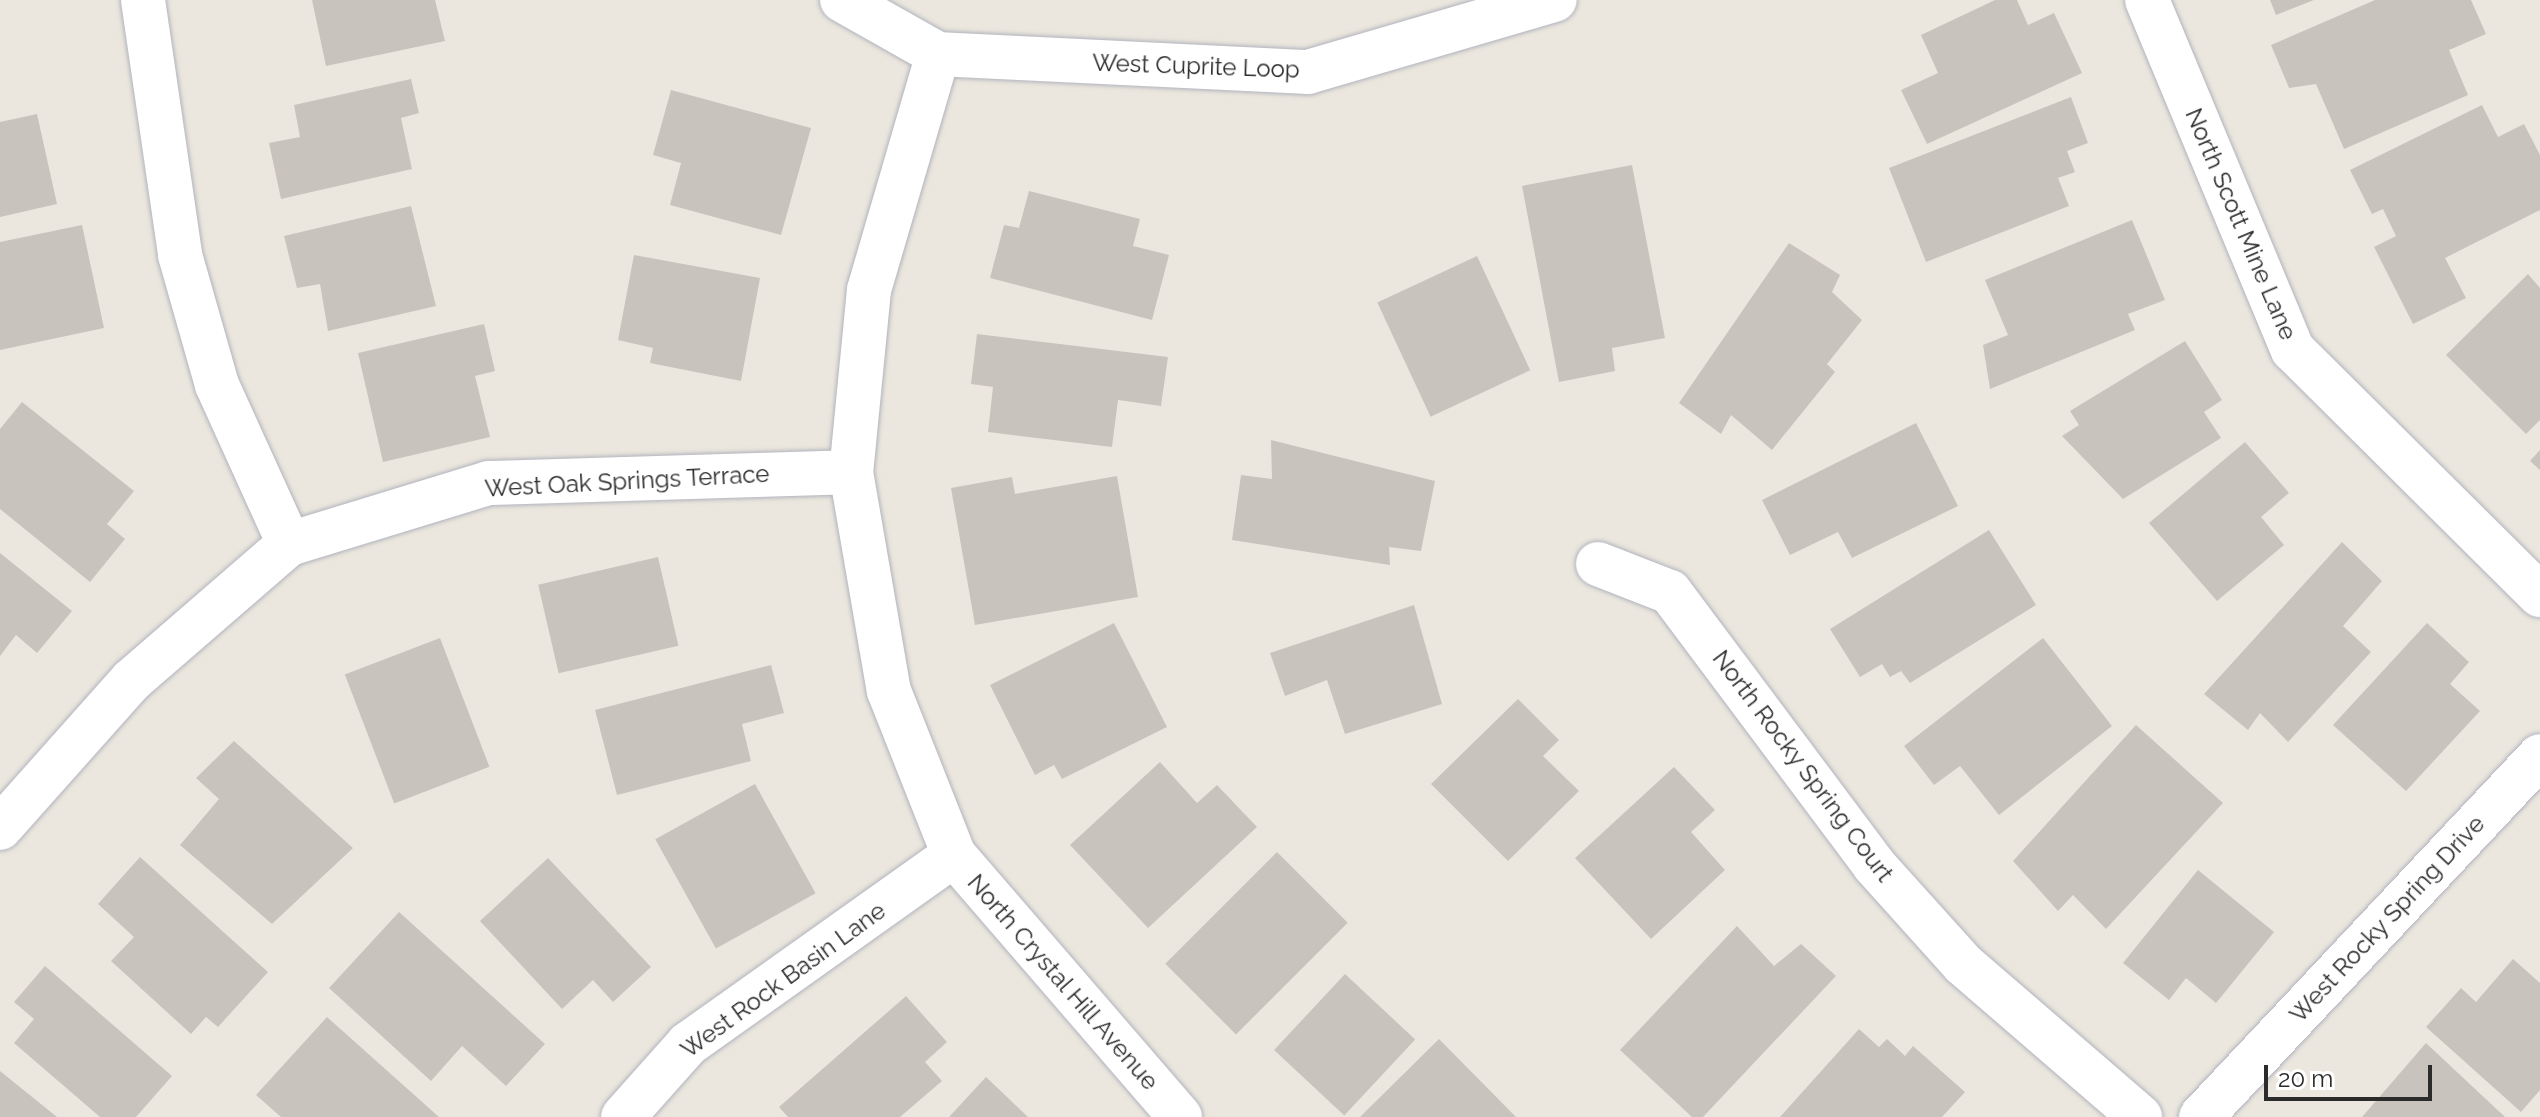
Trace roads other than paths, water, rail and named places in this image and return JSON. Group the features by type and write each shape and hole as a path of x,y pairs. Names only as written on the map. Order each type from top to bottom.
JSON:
{"street":[{"path":"143,0 180,255 217,385 289,544"},
{"name":"West Cuprite Loop","path":"842,0 938,54 1308,72 1555,0"},
{"name":"North Scott Mine Lane","path":"2147,0 2293,350 2540,595"},
{"name":"North Crystal Hill Avenue","path":"938,54 869,290 851,472 889,691 954,855 1180,1117"},
{"name":"West Oak Springs Terrace","path":"0,828 132,680 289,544 489,483 851,472"},
{"name":"North Rocky Spring Court","path":"1598,564 1670,592 1874,865 1963,964 2140,1117"},
{"name":"West Rocky Spring Drive","path":"2201,1117 2540,756"},
{"name":"West Rock Basin Lane","path":"623,1117 688,1044 954,855"}]}
